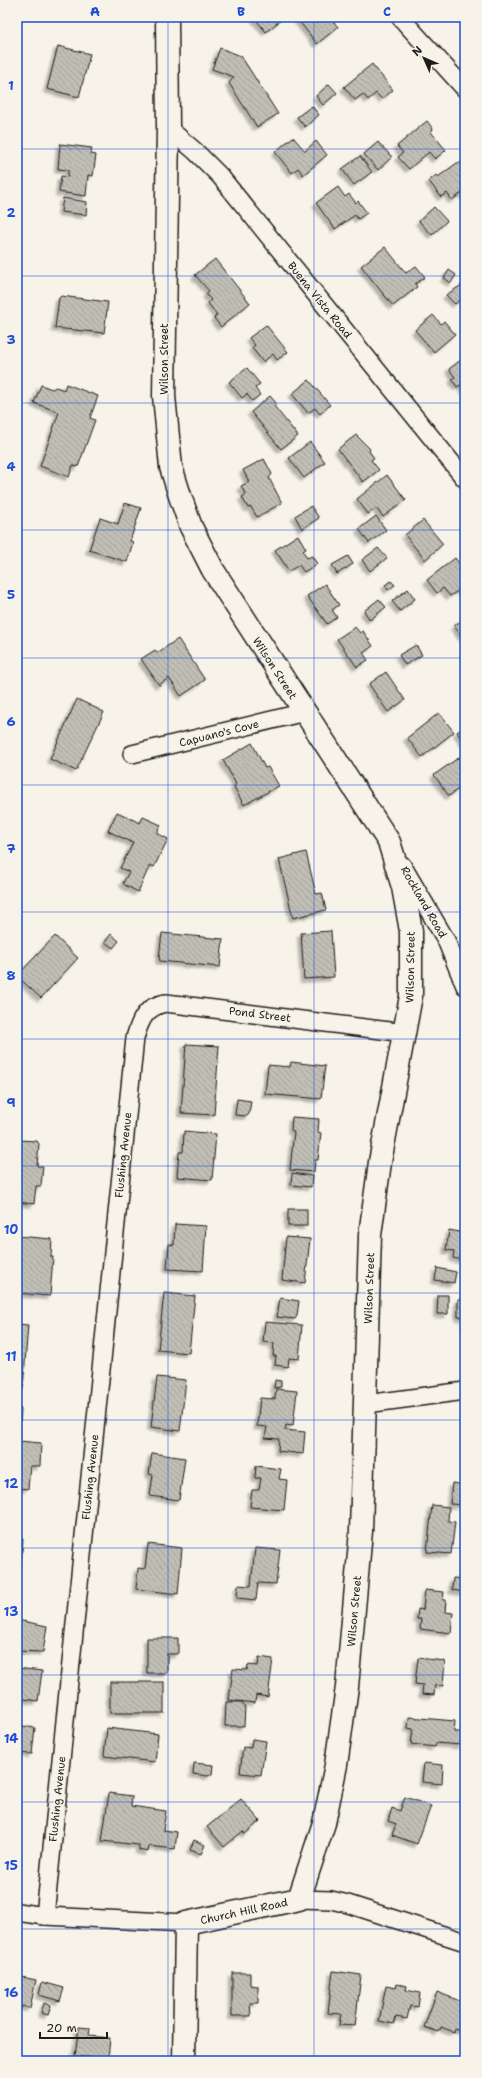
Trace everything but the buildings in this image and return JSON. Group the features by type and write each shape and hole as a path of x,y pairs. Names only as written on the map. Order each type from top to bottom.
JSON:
{"main road":[{"name":"Wilson Street","path":"167,17 168,128 164,396 171,467 191,527 213,570 389,842 404,888 411,932 411,996 380,1162 370,1235 361,1531 347,1687 336,1764 324,1823 299,1899"},
{"name":"Church Hill Road","path":"186,1923 299,1899"},
{"path":"184,2061 186,1923"}],"street":[{"path":"400,17 465,89"},
{"name":"Buena Vista Road","path":"168,128 195,151 220,176 465,479"},
{"name":"Capuano's Cove","path":"132,754 305,712"},
{"name":"Rockland Road","path":"389,842 446,940 465,986"},
{"name":"Pond Street","path":"135,1038 143,1016 149,1009 157,1004 166,1003 405,1033"},
{"name":"Flushing Avenue","path":"45,1916 135,1038"},
{"path":"366,1404 465,1391"},
{"name":"Church Hill Road","path":"299,1899 330,1900 348,1904 465,1942"},
{"name":"Church Hill Road","path":"17,1912 45,1916 186,1923"}]}
